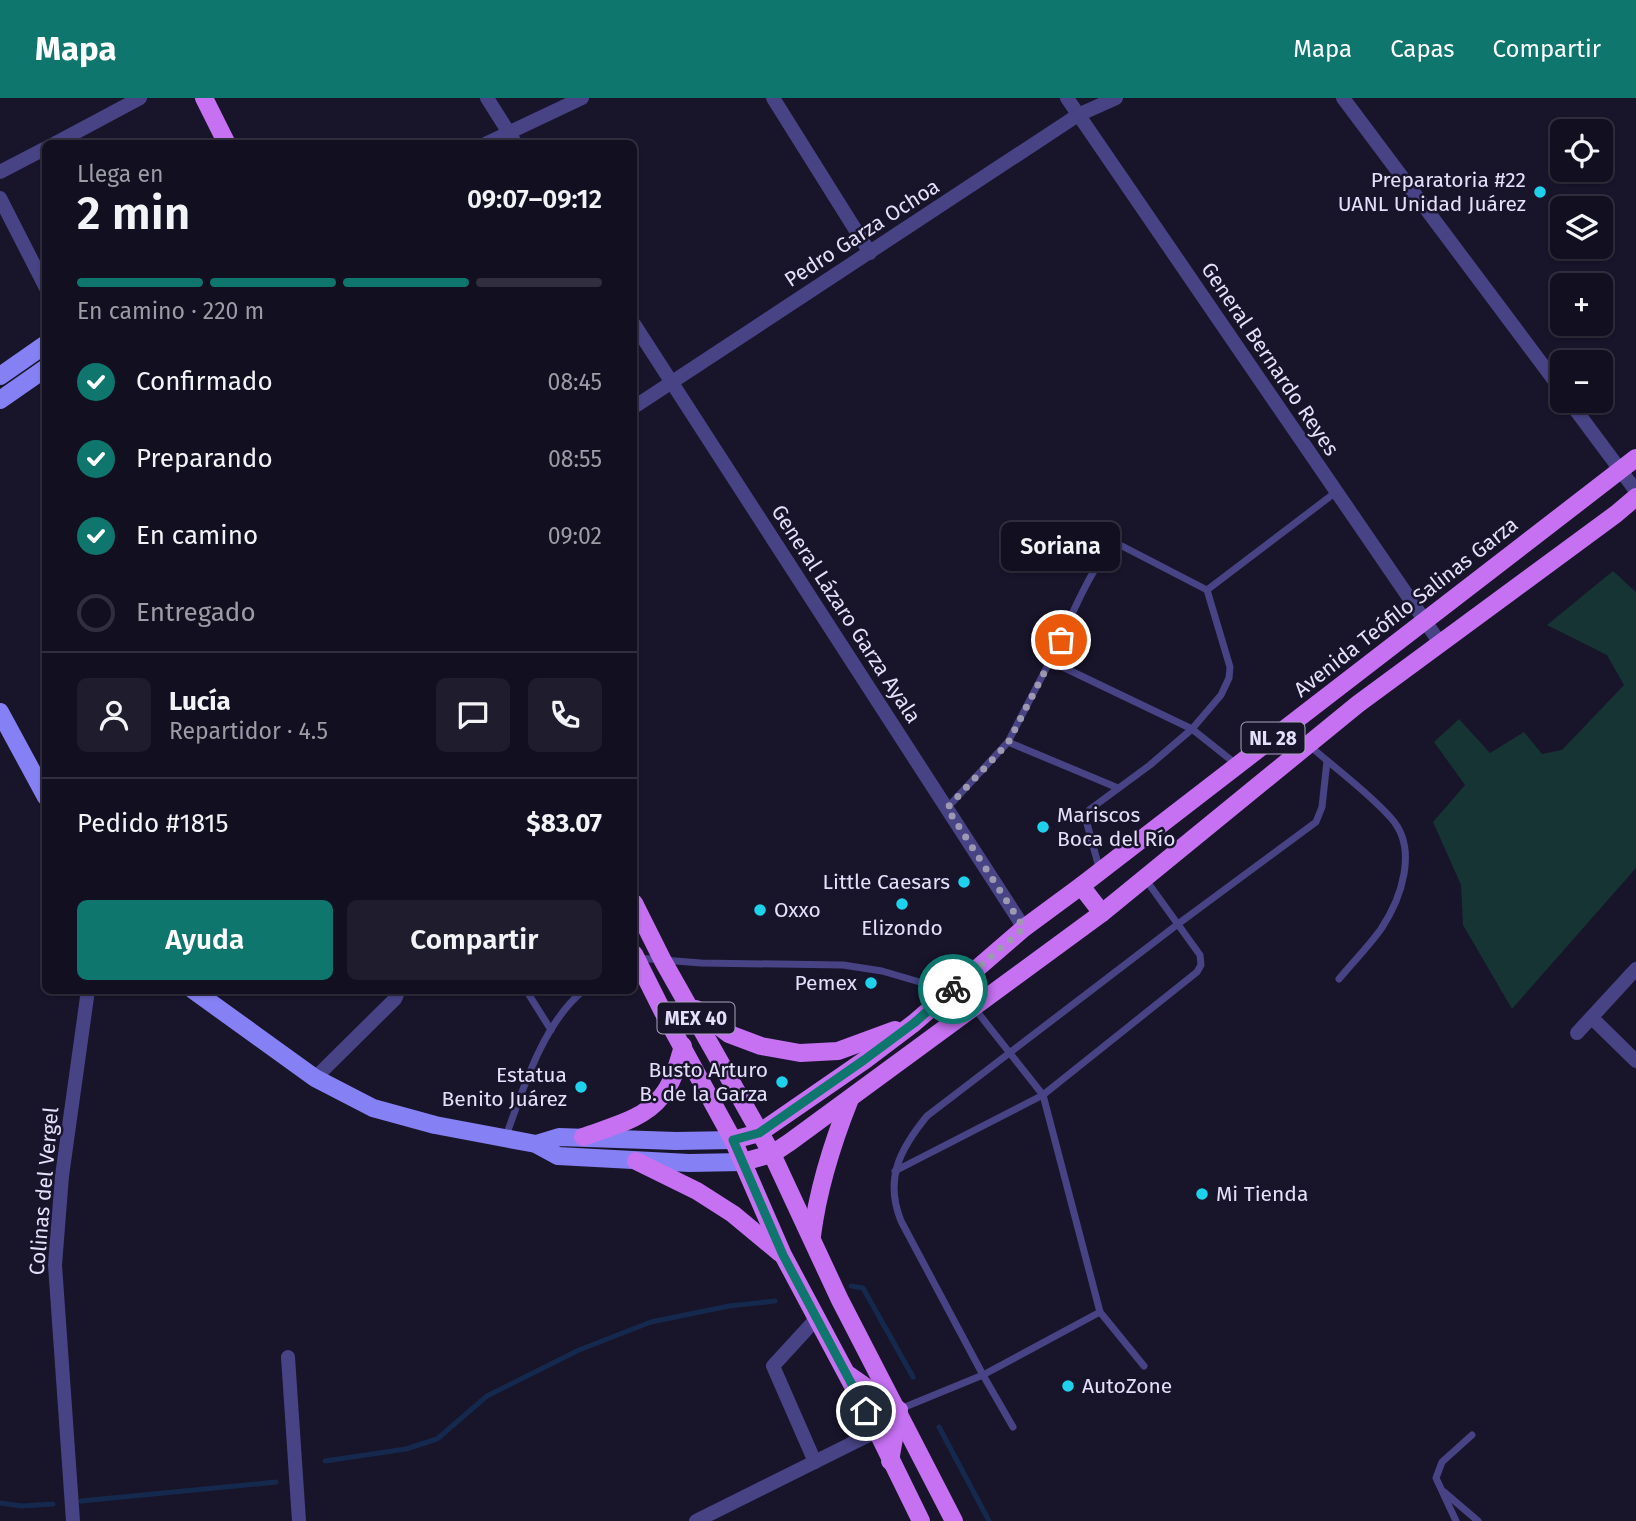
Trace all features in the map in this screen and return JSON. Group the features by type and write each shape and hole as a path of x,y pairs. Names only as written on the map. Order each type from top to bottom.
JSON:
{"main road":[{"path":"204,98 225,140"},
{"path":"0,376 42,347"},
{"path":"0,400 42,371"},
{"name":"Avenida Teófilo Salinas Garza","path":"733,1140 759,1133 914,1023 1024,928 1636,458"},
{"name":"NL 28","path":"744,1162 772,1154 975,1008 1145,879 1358,704 1636,497"},
{"path":"1616,514 1636,507"},
{"path":"1,715 42,790"},
{"path":"1081,886 1102,913"},
{"name":"MEX 40","path":"637,909 663,961 772,1154 839,1298 954,1521"},
{"name":"MEX 40","path":"637,963 733,1140 783,1255 877,1431 921,1521"},
{"path":"198,994 315,1078 373,1108 435,1125 536,1144 558,1156 689,1163 744,1162"},
{"path":"688,1003 729,1034 761,1046 800,1053 838,1051 914,1023"},
{"path":"583,1137 629,1120 662,1097 673,1078 683,1046"},
{"path":"812,1236 819,1187 850,1099"},
{"path":"536,1144 559,1137 676,1142 733,1140"},
{"path":"636,1161 697,1191 733,1214 783,1255"},
{"path":"846,1373 899,1410 890,1461"}],"street":[{"path":"61,140 140,98"},
{"path":"487,98 513,138 582,98"},
{"path":"774,98 870,253"},
{"name":"General Bernardo Reyes","path":"1067,98 1440,643"},
{"name":"Pedro Garza Ochoa","path":"637,405 1078,115 1116,98"},
{"path":"1343,98 1550,375"},
{"path":"0,172 42,150"},
{"path":"0,198 42,280"},
{"name":"General Lázaro Garza Ayala","path":"637,329 1024,928"},
{"path":"1578,413 1636,491"},
{"path":"1577,1033 1636,969"},
{"name":"Colinas del Vergel","path":"73,1521 55,1265 62,1176 87,994"},
{"path":"315,1078 397,994"},
{"path":"1592,1018 1636,1061"},
{"path":"815,1462 773,1366 817,1318"},
{"path":"289,1357 299,1521"},
{"path":"696,1521 877,1431"}],"lane":[{"path":"1207,590 1336,492"},
{"path":"947,808 1008,743 1089,581 1106,553 1113,546 1122,546 1207,590 1230,672 1221,695 1192,729 1150,765 1089,810 1086,820 1100,872"},
{"path":"1050,661 1192,729 1238,766"},
{"path":"1008,743 1118,788"},
{"path":"1309,745 1393,819 1402,835 1406,862 1401,887 1381,928 1339,979"},
{"path":"1013,1427 901,1221 893,1202 894,1172 915,1130 927,1116 1316,822 1322,807 1327,761"},
{"path":"894,1172 1043,1095 1197,972 1201,965 1200,955 1145,879"},
{"path":"637,957 663,961 843,965 883,971 950,991"},
{"path":"528,994 551,1030"},
{"path":"505,1139 551,1030 574,994"},
{"path":"975,1008 1043,1095 1100,1312 1144,1366"},
{"path":"899,1410 983,1375 1100,1312"},
{"path":"1456,1521 1436,1478 1442,1462 1472,1435"},
{"path":"1440,1489 1478,1521"}],"green space":[{"path":"1613,571 1636,592 1636,868 1512,1009 1463,925 1461,885 1433,822 1465,785 1434,742 1459,719 1490,753 1524,732 1542,754 1562,750 1624,685 1607,655 1547,625"}],"waterway":[{"path":"851,1286 863,1288 913,1377"},
{"path":"325,1461 406,1449 437,1439 487,1396 579,1350 651,1322 729,1306 775,1301"},
{"path":"939,1427 989,1521"},
{"path":"81,1501 276,1482"},
{"path":"0,1503 22,1506 53,1504"}],"way so far":[{"path":"953,989 1024,928 947,808 1008,743 1061,640"}],"place":[{"name":"Preparatoria #22 UANL Unidad Juárez","path":"1540,192"},
{"name":"Soriana","path":"1061,640"},
{"name":"Mariscos Boca del Río","path":"1043,827"},
{"name":"Little Caesars","path":"964,882"},
{"name":"Elizondo","path":"902,904"},
{"name":"Oxxo","path":"760,910"},
{"name":"Pemex","path":"871,983"},
{"name":"Busto Arturo B. de la Garza","path":"782,1082"},
{"name":"Estatua Benito Juárez","path":"581,1087"},
{"name":"Mi Tienda","path":"1202,1194"},
{"name":"AutoZone","path":"1068,1386"}],"route":[{"path":"866,1411 783,1255 733,1140 759,1133 914,1023 953,989"}]}
